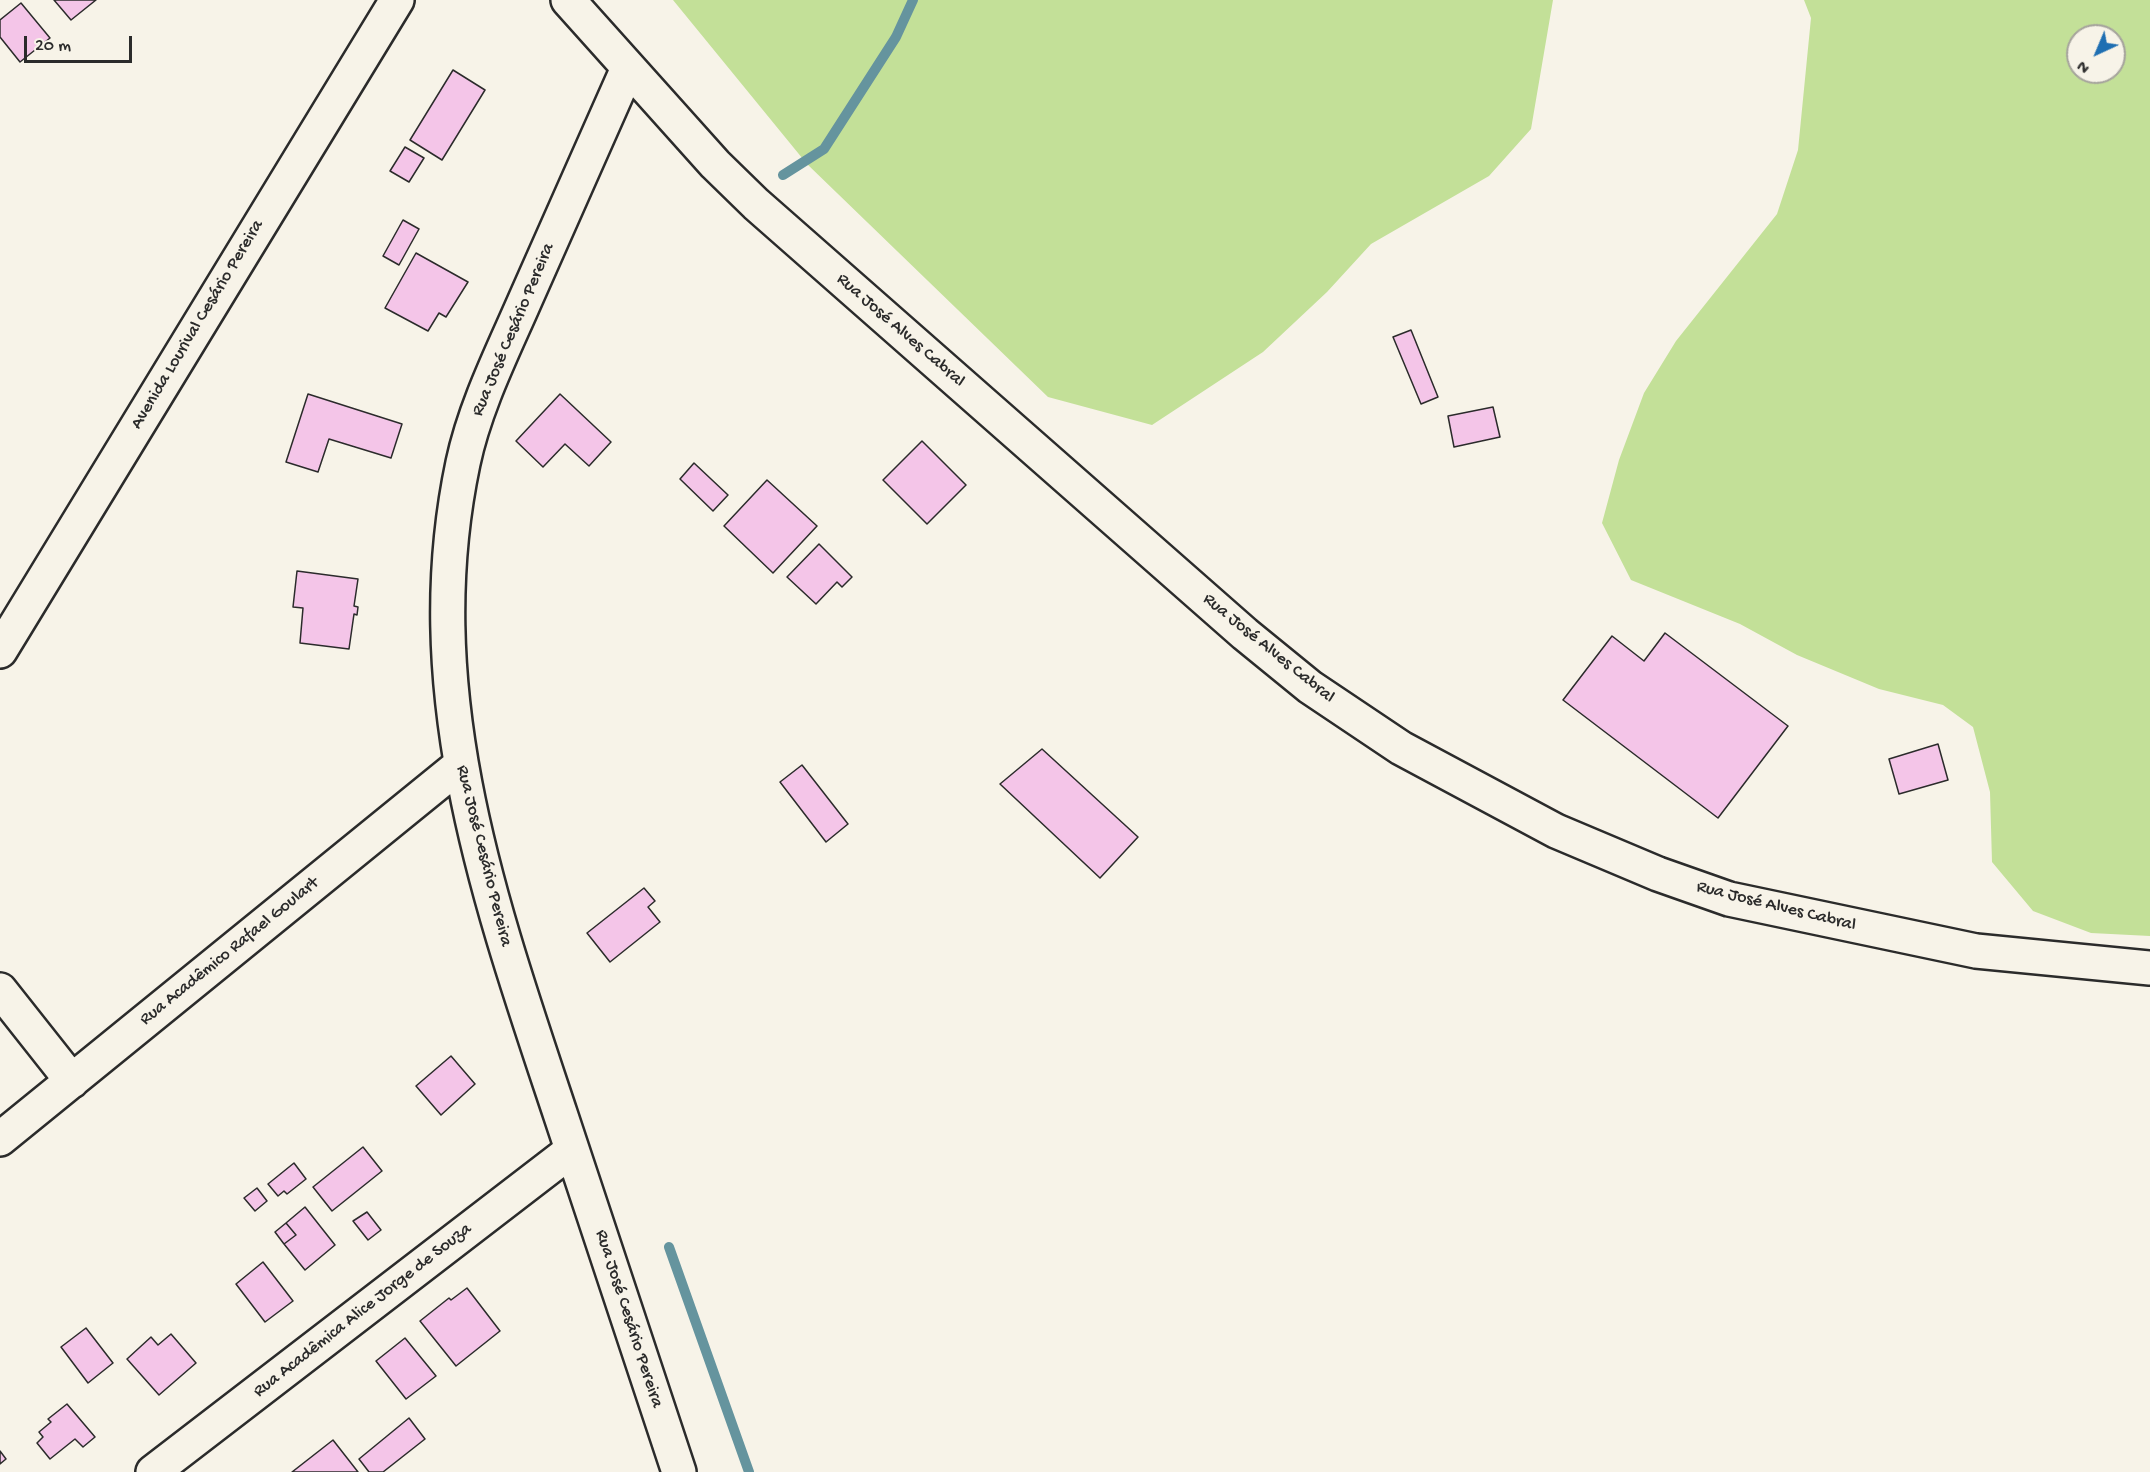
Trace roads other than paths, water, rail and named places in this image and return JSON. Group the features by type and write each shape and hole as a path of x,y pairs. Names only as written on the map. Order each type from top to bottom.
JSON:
{"street":[{"name":"Avenida Lourival Cesário Pereira","path":"0,651 397,0"},
{"name":"Rua José Alves Cabral","path":"568,0 715,164 791,235 1245,634 1310,687 1401,748 1556,831 1658,874 1729,899 1976,951 2150,968"},
{"name":"Rua José Cesário Pereira","path":"628,68 486,388 464,459 451,528 448,608 450,687 459,765 482,865 514,975 679,1472"},
{"name":"Rua Acadêmico Rafael Goulart","path":"0,1139 459,765"},
{"path":"0,990 72,1081"},
{"name":"Rua Acadêmica Alice Jorge de Souza","path":"153,1472 572,1150"}],"waterway":[{"path":"783,175 824,149 896,37 913,0"},
{"path":"669,1247 749,1472"}]}
